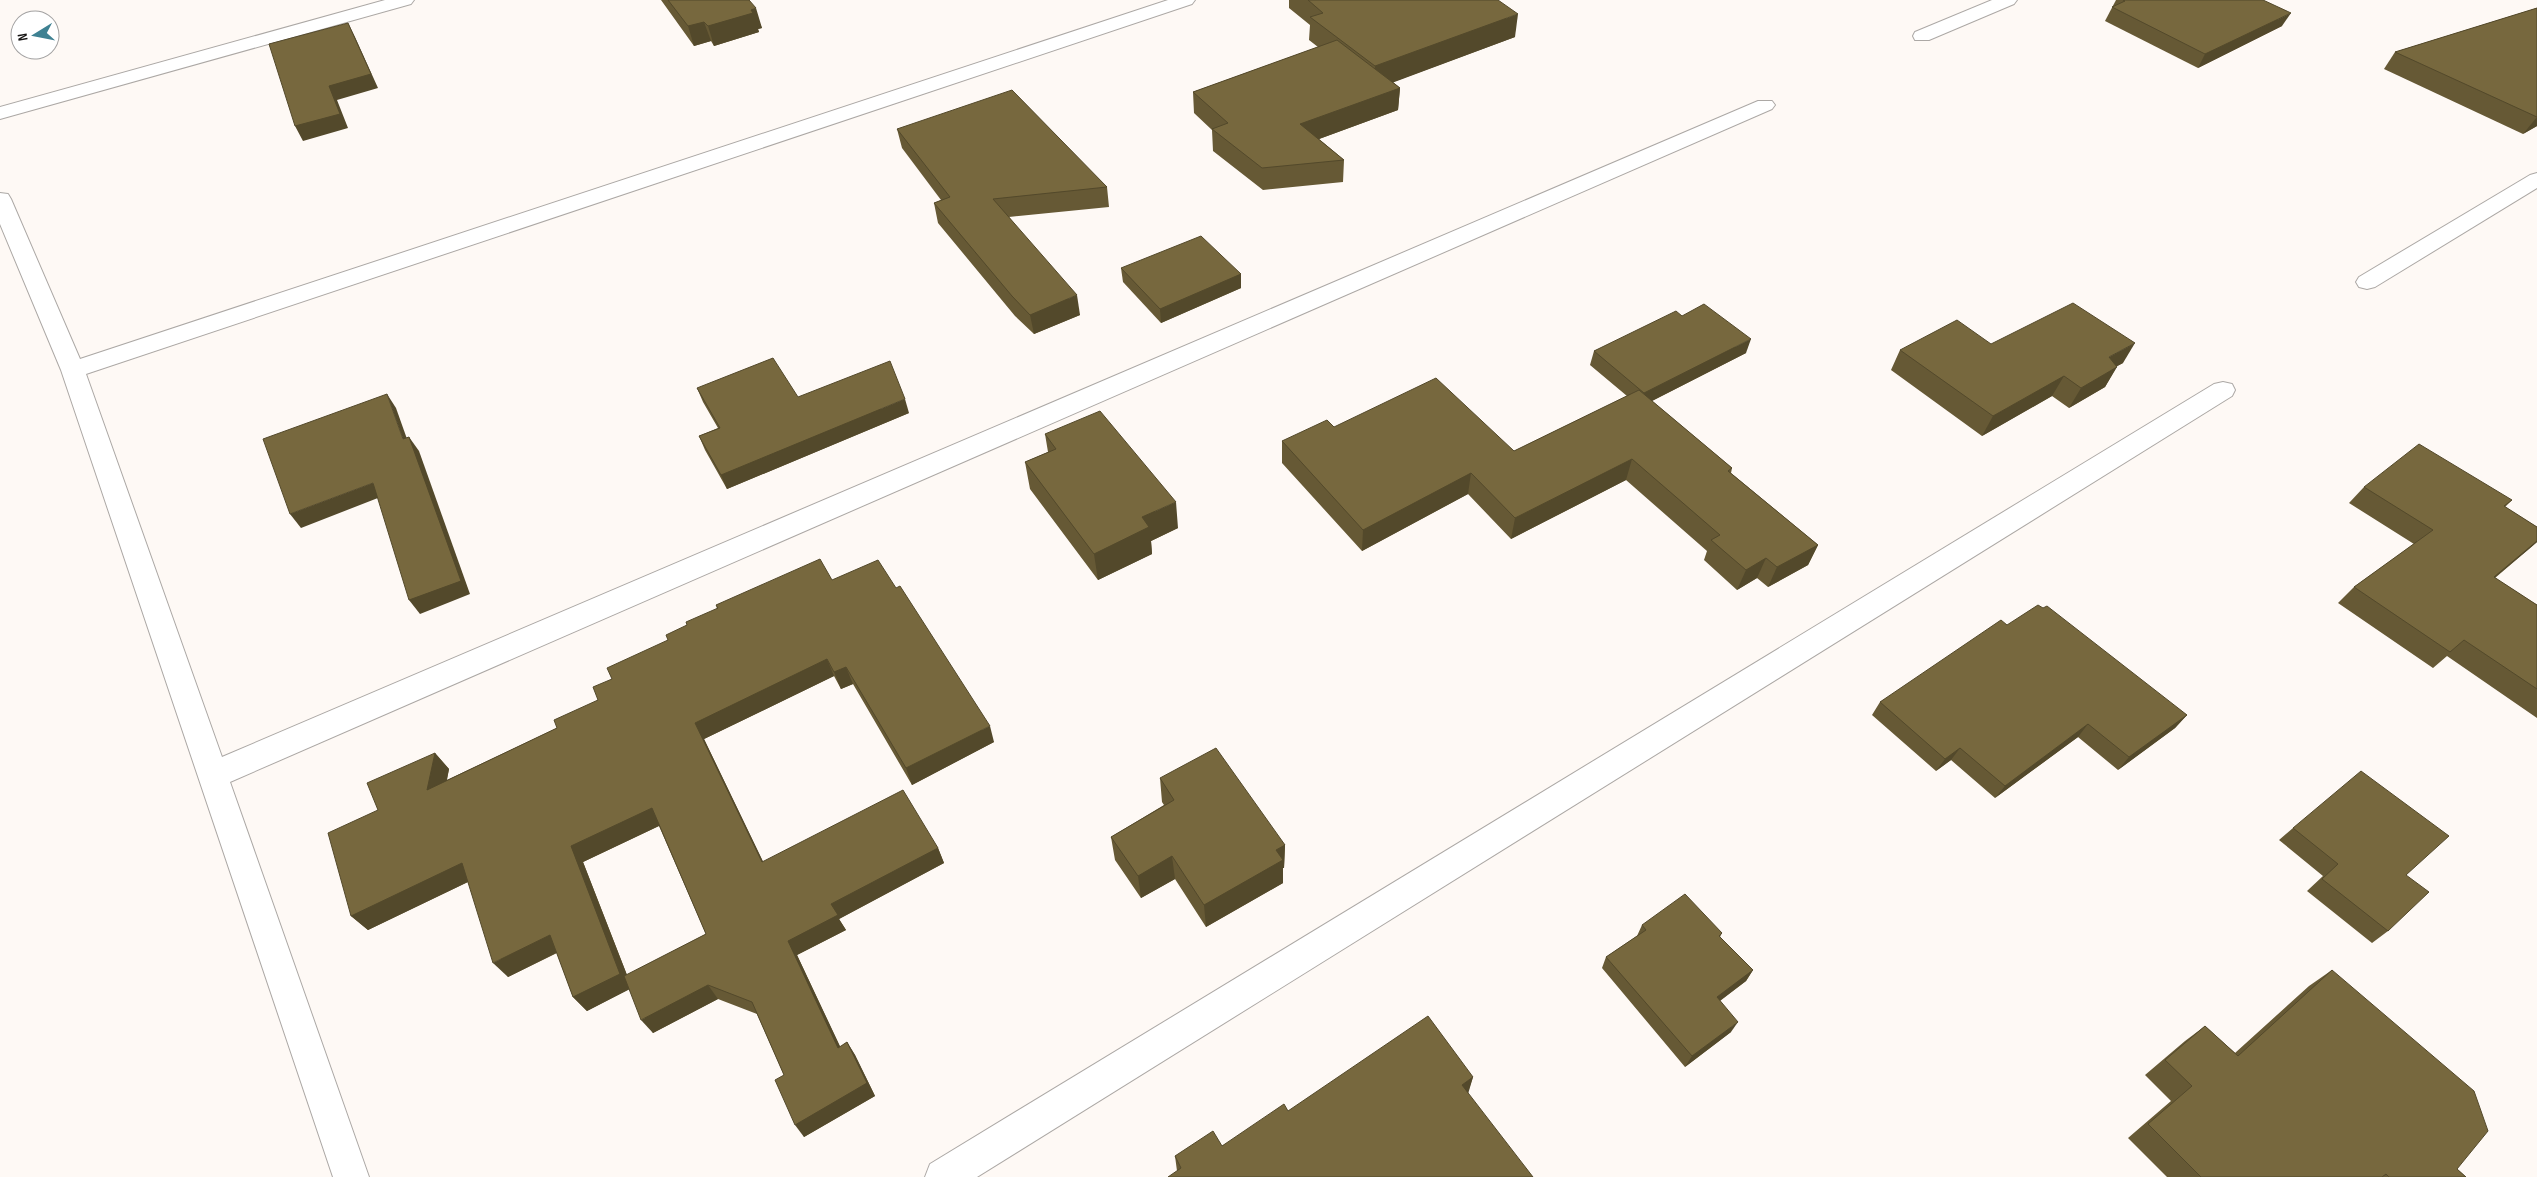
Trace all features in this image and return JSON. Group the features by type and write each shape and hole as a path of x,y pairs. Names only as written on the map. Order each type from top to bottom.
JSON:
{"street":[{"path":"0,113 405,0"},
{"path":"73,370 1186,0"},
{"path":"1922,36 2008,0"},
{"path":"213,775 1764,105"},
{"path":"2367,282 2537,179"},
{"path":"0,200 73,370 351,1177"},
{"path":"943,1177 2223,390"}],"building":[{"path":"668,0 749,0 756,8 751,10 753,13 708,26 704,22 688,26"},
{"path":"1308,0 1498,0 1518,14 1375,66 1310,17 1323,13"},
{"path":"2123,0 2263,0 2291,13 2205,54 2112,7 2125,1"},
{"path":"2537,8 2537,117 2395,52"},
{"path":"348,23 371,74 329,86 340,114 295,126 269,44"},
{"path":"1337,40 1400,88 1300,124 1344,160 1262,168 1212,129 1228,123 1193,92"},
{"path":"1012,90 1107,187 993,199 1077,295 1030,315 934,203 950,197 897,129"},
{"path":"1201,236 1241,274 1160,309 1121,268"},
{"path":"2073,303 2135,343 2109,357 2117,367 2081,388 2064,376 1993,416 1900,350 1957,320 1991,344"},
{"path":"1704,304 1751,339 1644,393 1594,351 1676,311 1682,316"},
{"path":"773,358 798,397 890,361 905,399 721,475 699,436 720,428 697,388"},
{"path":"1436,378 1514,451 1639,390 1732,468 1728,471 1818,545 1777,567 1766,558 1746,570 1711,540 1720,535 1632,459 1515,518 1471,473 1363,530 1282,441 1327,420 1334,427"},
{"path":"387,394 403,439 409,437 461,581 409,600 373,483 290,514 263,439"},
{"path":"1100,411 1176,502 1142,517 1149,527 1094,554 1025,462 1056,449 1045,434"},
{"path":"2419,444 2512,500 2504,506 2537,527 2537,541 2494,577 2537,605 2537,689 2464,640 2450,652 2354,587 2433,530 2364,487"},
{"path":"820,559 832,580 878,560 896,588 900,586 990,726 906,768 846,667 834,672 827,659 695,723 762,862 903,790 938,848 831,904 838,915 788,941 838,1048 847,1042 867,1083 795,1125 775,1080 784,1075 752,1002 708,985 641,1020 624,976 706,934 652,808 571,846 620,974 573,997 550,935 493,963 462,863 351,916 328,833 378,810 367,783 435,753 427,790 557,728 554,720 598,700 593,687 612,679 607,668 668,640 666,635 687,625 686,622 718,608 716,605"},
{"path":"2038,605 2043,608 2047,606 2187,715 2129,757 2088,724 2005,786 1960,748 1945,759 1880,702 2001,620 2007,625"},
{"path":"1216,748 1285,845 1276,850 1283,860 1204,905 1172,856 1138,876 1111,837 1174,800 1160,778"},
{"path":"2361,771 2449,836 2406,875 2429,892 2388,931 2322,879 2338,864 2293,828"},
{"path":"1685,894 1722,933 1719,936 1753,970 1717,997 1738,1022 1692,1056 1606,957 1646,930 1642,925"},
{"path":"2332,970 2474,1091 2488,1131 2457,1169 2466,1177 2389,1177 2386,1174 2382,1177 2201,1177 2148,1124 2192,1086 2165,1060 2205,1026 2238,1056"},
{"path":"1428,1016 1473,1077 1462,1085 1533,1177 1168,1177 1181,1168 1175,1156 1213,1131 1222,1146 1284,1104 1288,1111"}]}
